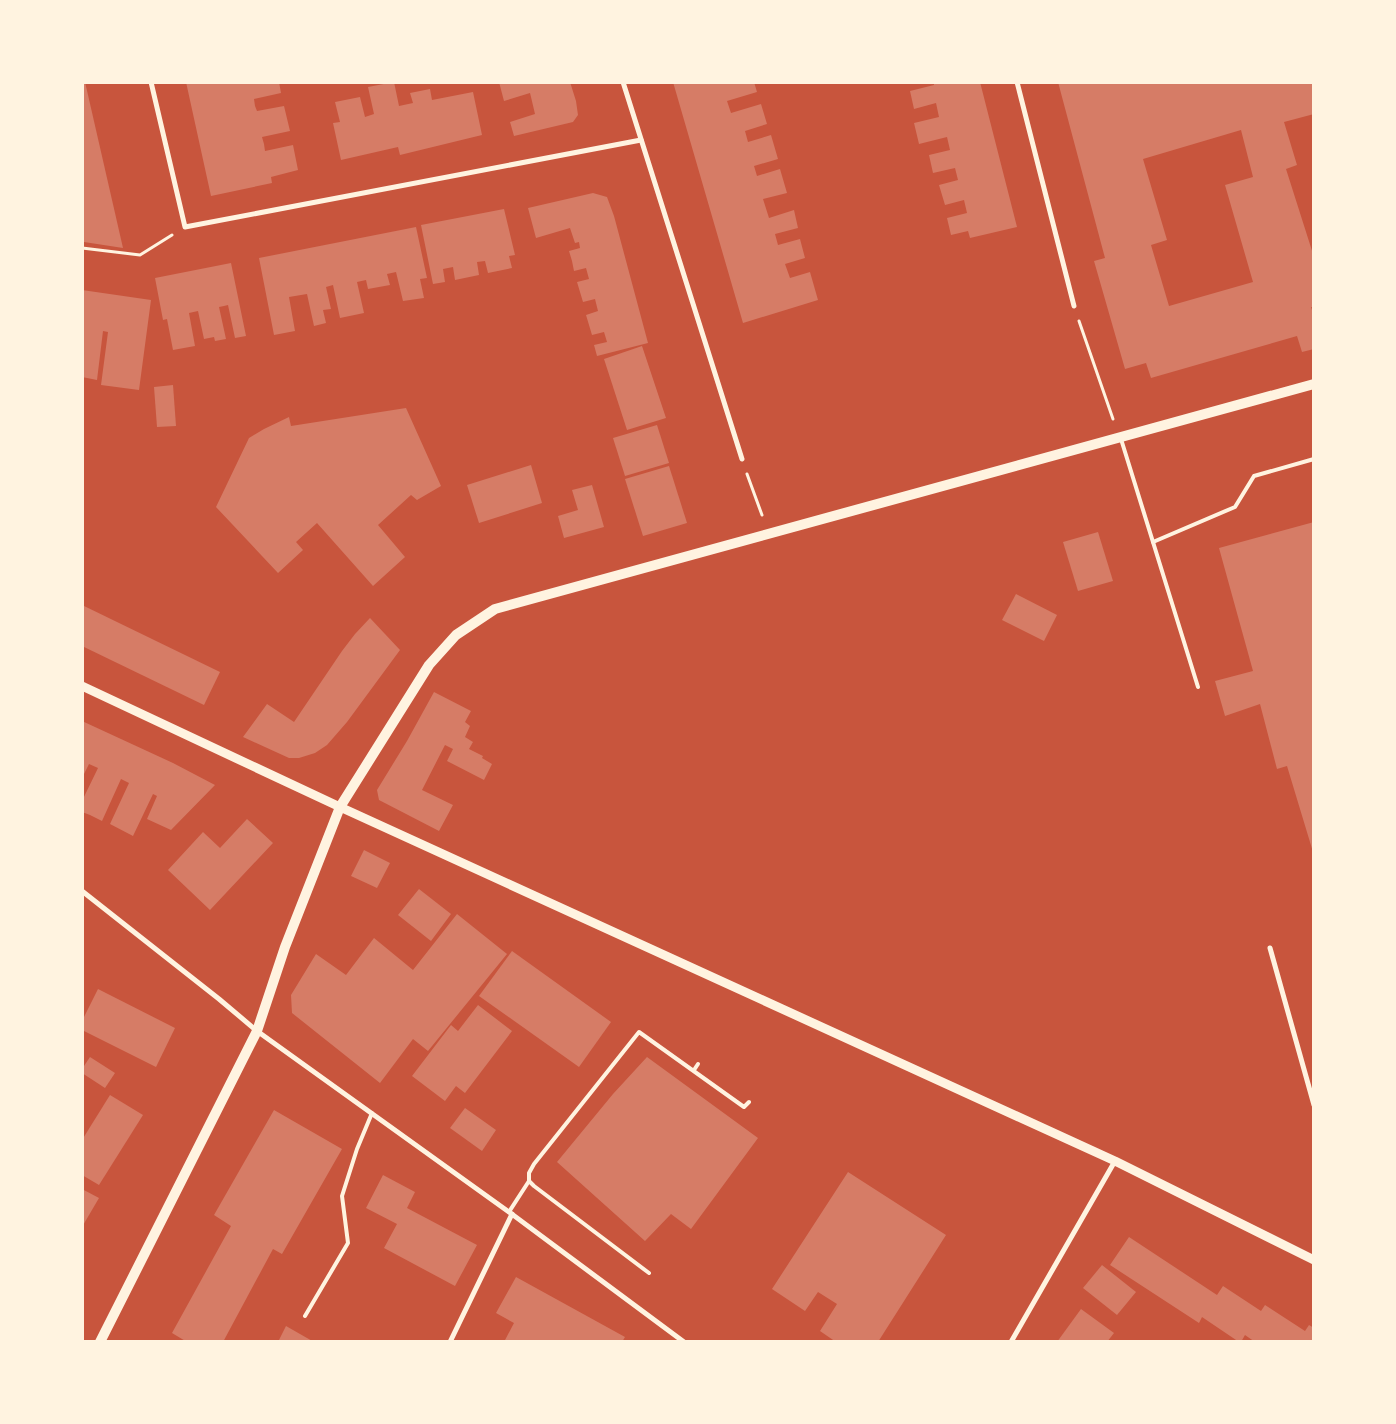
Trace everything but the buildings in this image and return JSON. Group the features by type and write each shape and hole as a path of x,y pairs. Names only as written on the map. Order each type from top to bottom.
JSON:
{"main road":[{"path":"100,1342 257,1031 284,947 340,807 428,665 456,635 495,609 1314,384"}],"street":[{"path":"151,82 185,227 642,140"},
{"path":"623,82 742,459"},
{"path":"1017,82 1074,306"},
{"path":"82,686 340,807 1116,1161 1314,1260"},
{"path":"82,891 257,1031 511,1213 684,1342"},
{"path":"1270,948 1314,1105"},
{"path":"1011,1342 1116,1161"},
{"path":"450,1342 511,1213"}],"lane":[{"path":"1120,437 1198,687"},
{"path":"1153,542 1235,507 1254,476 1314,459"},
{"path":"511,1213 529,1181 529,1173 534,1164 638,1032 744,1107 749,1102"},
{"path":"694,1070 698,1064"},
{"path":"306,1316 348,1243 342,1196 357,1150 372,1113"},
{"path":"529,1181 649,1273"}],"path":[{"path":"82,248 140,255 185,227"},
{"path":"1074,306 1120,437"},
{"path":"742,459 770,534"}]}
